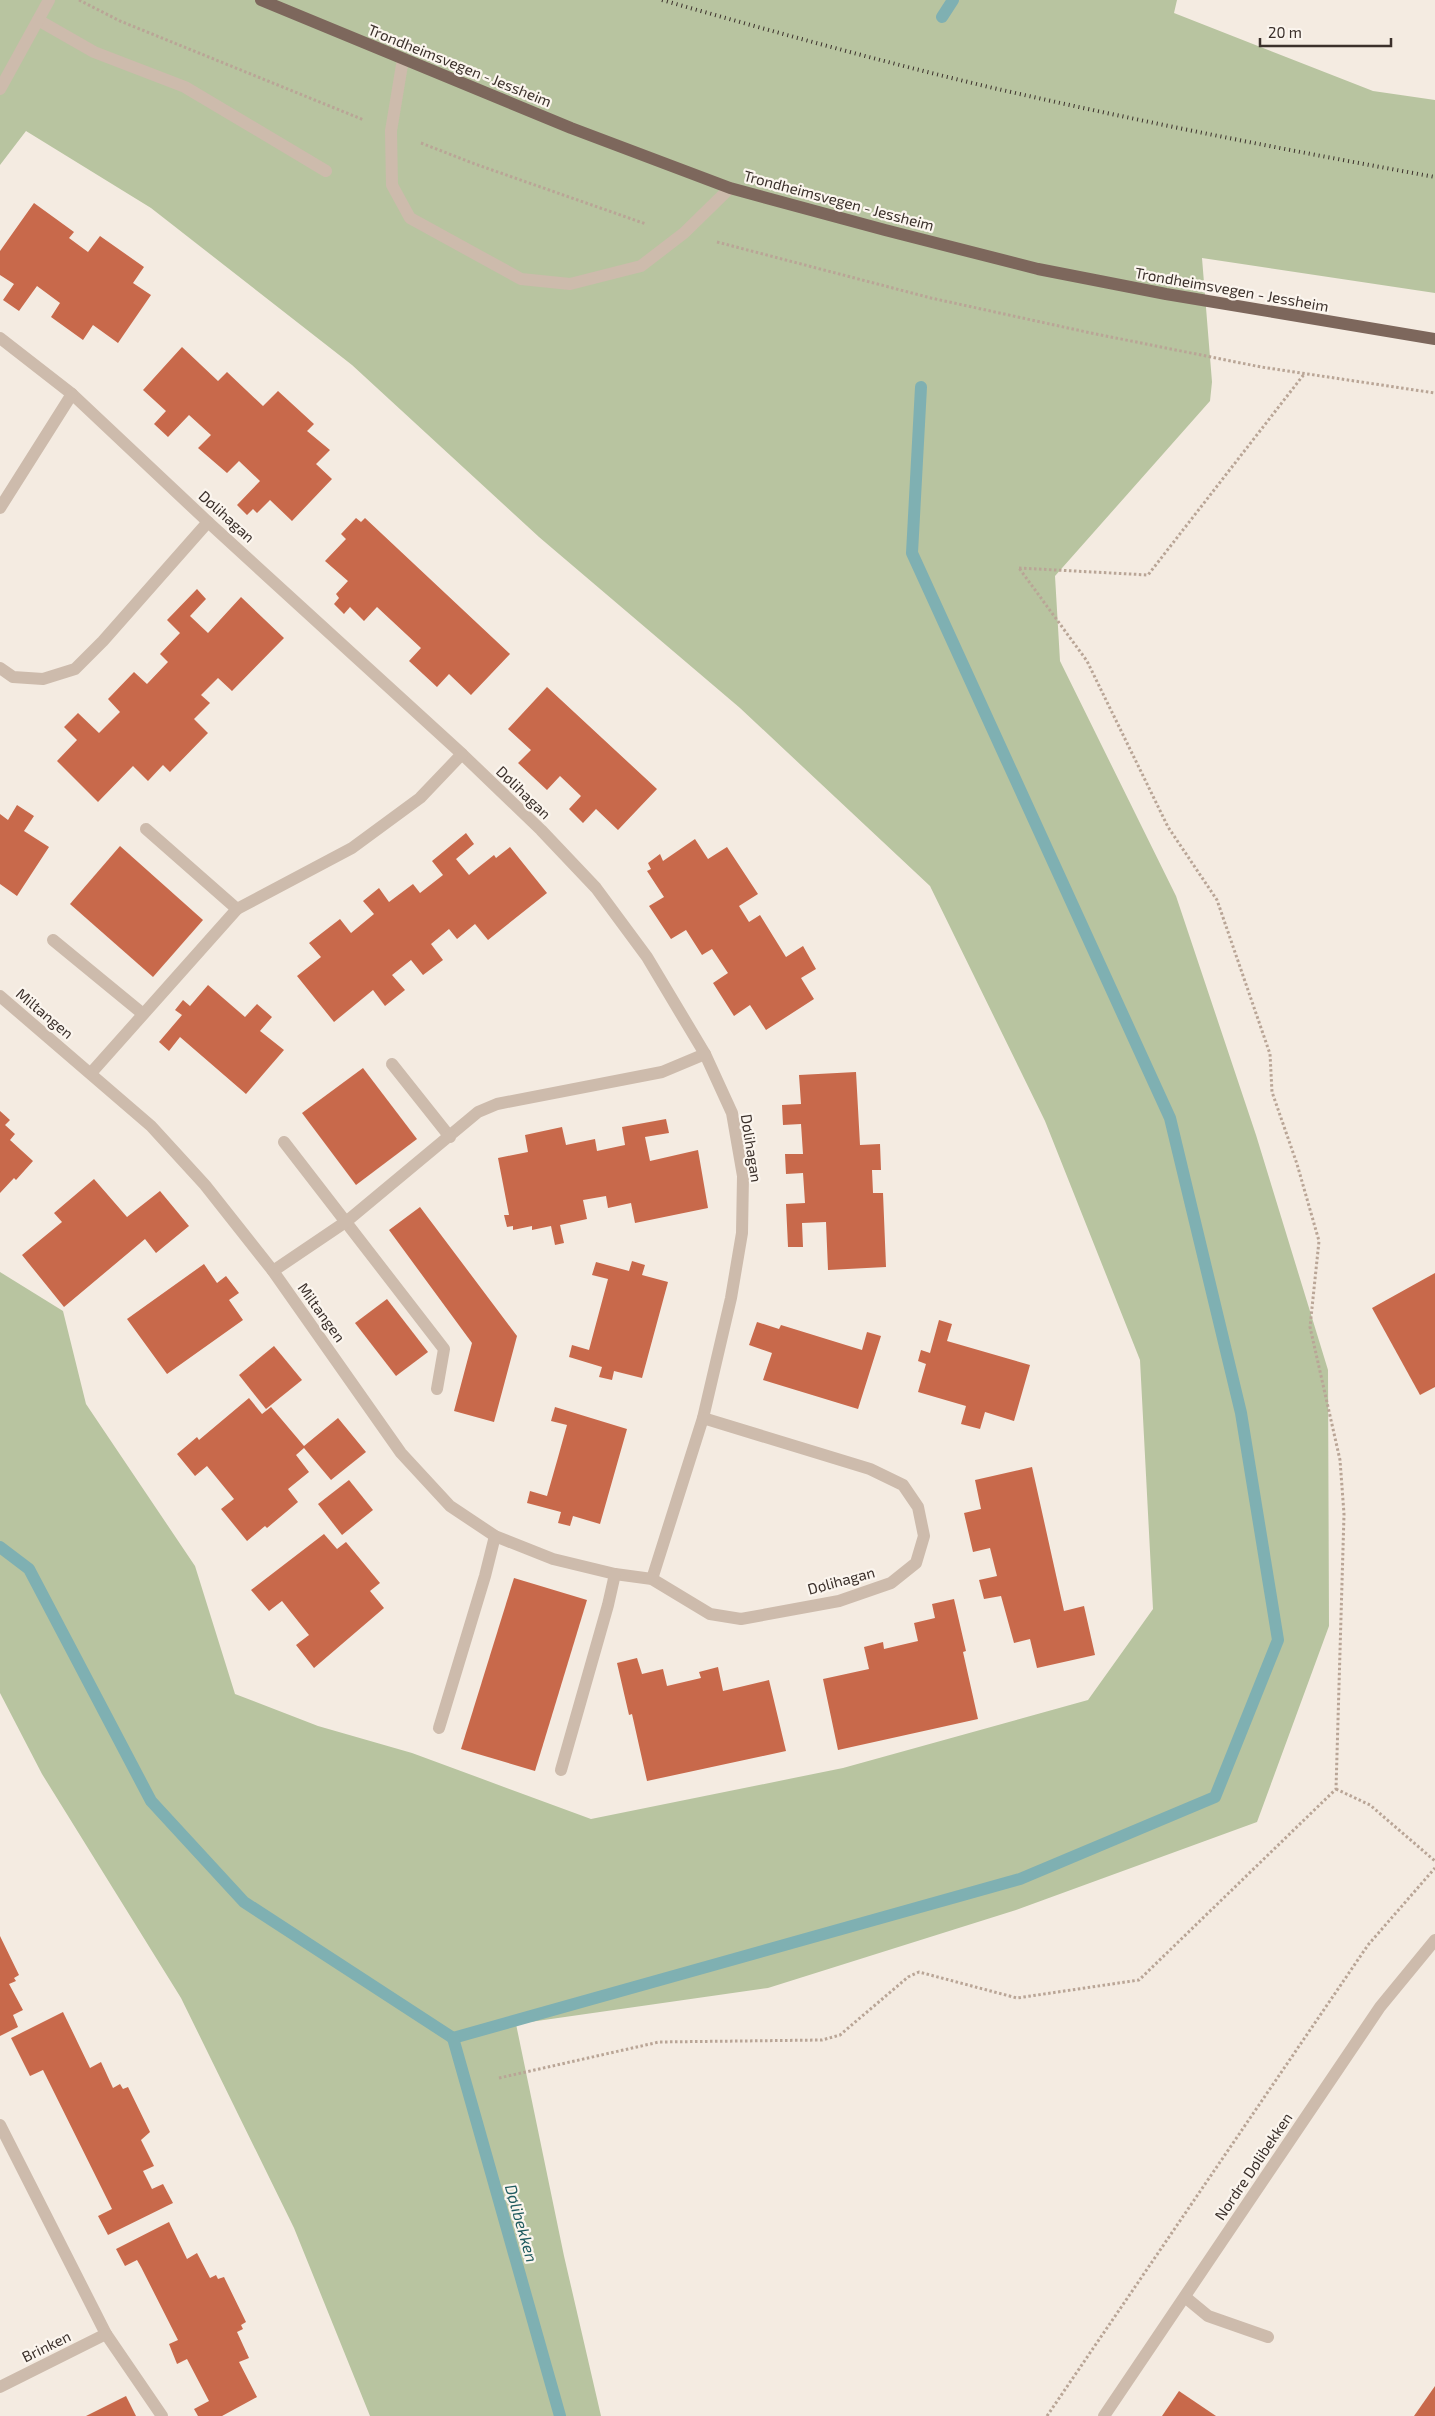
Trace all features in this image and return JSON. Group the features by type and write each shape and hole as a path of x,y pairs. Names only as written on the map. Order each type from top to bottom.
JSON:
{"main road":[{"name":"Trondheimsvegen - Jessheim","path":"261,0 571,128 730,188 1038,269 1176,296 1435,339"}],"street":[{"path":"0,90 49,0"},
{"path":"38,20 94,52 186,88 326,171"},
{"path":"403,59 391,131 392,184 410,218 522,279 570,284 641,266 684,233 730,188"},
{"name":"Dølihagan","path":"0,338 72,394 208,522 462,754 541,830 596,888 647,957 704,1054 732,1113 743,1176 742,1233 732,1298 703,1418 652,1579 710,1614 740,1619 839,1601 891,1583 916,1563 924,1536 918,1507 903,1485 870,1469 703,1418"},
{"path":"0,508 72,394"},
{"path":"0,668 13,677 43,679 75,669 103,642 208,522"},
{"path":"91,1072 238,909 352,848 420,798 462,754"},
{"path":"146,829 238,909"},
{"path":"53,940 143,1014"},
{"name":"Miltangen","path":"0,996 91,1072 151,1126 205,1185 273,1271 400,1452 450,1506 495,1536 553,1558 615,1574 652,1579"},
{"path":"273,1271 347,1221 478,1112 497,1104 662,1072 704,1054"},
{"path":"392,1064 450,1137"},
{"path":"284,1142 347,1221 444,1349 437,1389"},
{"path":"439,1728 485,1576 495,1536"},
{"path":"561,1770 615,1574"},
{"name":"Nordre Dølibekken","path":"1104,2416 1380,2007 1435,1940"},
{"path":"0,2125 106,2334 162,2416"},
{"path":"1185,2297 1208,2316 1268,2337"},
{"name":"Brinken","path":"0,2387 106,2334"}],"path":[{"path":"78,0 120,21 391,131 475,164 660,229 684,233 940,300 1091,333 1261,367 1435,393"},
{"path":"499,2078 659,2042 822,2040 840,2035 908,1977 919,1972 1017,1998 1139,1980 1336,1790 1344,1514 1340,1460 1310,1327 1319,1241 1297,1164 1272,1092 1270,1054 1217,900 1168,826 1087,661 1019,568 1148,575 1305,373"},
{"path":"1336,1790 1370,1805 1435,1861"},
{"path":"1047,2416 1368,1945 1435,1868"}],"green space":[{"path":"0,0 1177,0 1174,13 1373,91 1435,100 1435,293 1202,258 1212,382 1210,401 1055,576 1060,661 1176,896 1256,1135 1328,1370 1329,1626 1257,1822 1016,1910 768,1988 516,2024 564,2256 601,2416 370,2416 294,2228 181,1998 42,1774 0,1693 0,1272 63,1311 86,1404 195,1566 235,1694 318,1726 412,1753 591,1819 843,1768 1088,1700 1153,1609 1140,1360 1045,1121 930,886 740,708 539,537 352,365 151,208 26,131 0,165"}],"building":[{"path":"34,203 74,232 69,238 88,252 100,236 144,267 133,283 151,295 118,343 93,325 83,340 51,317 60,303 37,286 19,311 3,300 14,284 0,275 0,251"},
{"path":"182,347 218,381 227,372 263,406 278,391 314,424 307,431 330,450 316,464 332,479 292,521 270,500 257,513 253,509 247,515 237,505 260,481 239,461 227,473 198,448 211,435 189,415 168,437 154,424 166,411 143,390"},
{"path":"356,518 361,522 365,518 510,654 471,695 449,674 437,687 409,661 421,648 377,607 364,621 350,607 344,614 334,604 339,598 336,594 348,581 325,561 346,539 341,534"},
{"path":"197,589 206,599 190,616 208,633 241,597 284,638 232,691 218,678 201,695 210,703 194,719 208,733 170,772 163,765 148,781 133,766 98,802 57,761 77,740 64,727 78,713 99,733 120,712 108,699 134,672 147,684 168,662 160,654 180,633 167,620"},
{"path":"547,687 657,789 618,830 596,809 583,823 569,809 581,796 560,776 547,790 518,763 531,750 508,729"},
{"path":"17,805 34,816 24,831 49,847 17,896 0,884 0,814 8,820"},
{"path":"466,833 474,844 456,859 469,875 494,855 496,858 510,847 547,893 488,940 475,924 457,939 449,929 431,944 443,960 423,975 411,960 392,975 405,990 385,1006 373,990 334,1022 297,976 321,957 309,943 340,919 351,933 374,914 363,901 379,888 389,902 413,884 420,893 443,875 432,861"},
{"path":"695,839 708,859 727,847 758,894 739,906 749,922 760,915 786,957 803,946 816,969 801,978 814,999 766,1030 750,1005 734,1016 713,983 728,973 712,949 702,955 686,930 671,939 649,906 664,897 647,871 651,869 648,863 660,854 663,861"},
{"path":"120,846 203,920 153,977 70,904"},
{"path":"208,985 245,1017 257,1004 272,1017 260,1031 284,1050 246,1094 180,1037 169,1051 159,1042 182,1015 175,1010 183,1000 190,1006"},
{"path":"363,1068 417,1139 356,1185 302,1113"},
{"path":"856,1072 860,1145 880,1144 881,1170 872,1170 873,1193 883,1193 886,1267 828,1270 826,1222 802,1223 803,1247 788,1247 786,1204 805,1203 803,1173 786,1174 785,1154 803,1154 801,1124 783,1125 782,1105 801,1104 799,1075"},
{"path":"0,1111 10,1120 5,1125 15,1134 10,1140 33,1161 16,1180 14,1178 0,1193"},
{"path":"666,1119 669,1133 645,1137 650,1161 698,1150 708,1208 635,1223 631,1203 608,1208 606,1196 583,1200 587,1219 560,1225 564,1243 555,1245 551,1226 532,1230 532,1226 513,1230 513,1226 507,1227 504,1215 509,1215 498,1158 528,1152 525,1135 562,1127 566,1145 595,1139 597,1151 625,1145 622,1127"},
{"path":"94,1179 127,1217 160,1191 189,1226 156,1253 145,1239 64,1307 22,1255 62,1222 54,1213"},
{"path":"420,1207 517,1336 494,1422 454,1411 472,1343 389,1230"},
{"path":"632,1261 645,1265 642,1275 668,1282 642,1378 614,1371 612,1380 599,1377 602,1367 569,1357 572,1345 589,1350 608,1279 592,1275 596,1262 629,1271"},
{"path":"204,1264 217,1283 226,1276 239,1293 229,1300 243,1320 167,1374 127,1319"},
{"path":"1435,1273 1435,1387 1420,1395 1372,1308"},
{"path":"387,1299 428,1352 396,1376 355,1323"},
{"path":"939,1320 952,1324 947,1341 1030,1365 1014,1421 985,1412 980,1429 961,1424 966,1406 918,1392 926,1364 918,1361 921,1350 930,1353"},
{"path":"757,1322 779,1329 781,1325 862,1350 867,1332 881,1336 858,1409 763,1380 772,1353 749,1345"},
{"path":"274,1346 302,1380 266,1409 239,1375"},
{"path":"249,1398 262,1414 271,1407 304,1446 338,1418 366,1452 331,1480 304,1448 296,1455 309,1472 288,1489 298,1502 267,1528 265,1526 247,1541 221,1509 234,1499 207,1466 195,1476 177,1454 197,1437 199,1440"},
{"path":"555,1407 627,1429 600,1524 573,1516 570,1526 558,1523 561,1512 527,1503 530,1491 547,1496 567,1425 551,1421"},
{"path":"1032,1467 1064,1611 1084,1606 1095,1655 1037,1668 1030,1639 1014,1643 1001,1596 984,1599 979,1580 997,1576 990,1548 973,1552 964,1513 981,1509 975,1480"},
{"path":"349,1480 373,1510 342,1535 318,1504"},
{"path":"324,1534 337,1549 346,1542 380,1583 370,1591 384,1608 314,1668 296,1645 309,1635 282,1601 269,1611 251,1590"},
{"path":"514,1578 587,1600 535,1771 461,1749"},
{"path":"954,1599 966,1651 963,1652 978,1719 838,1750 823,1679 869,1669 864,1647 883,1642 884,1649 918,1641 914,1623 935,1618 932,1604"},
{"path":"637,1658 642,1674 663,1669 667,1686 701,1678 699,1672 718,1667 723,1691 769,1680 786,1751 647,1781 632,1714 629,1715 617,1663"},
{"path":"0,1936 19,1975 14,1978 16,1981 9,1984 23,2010 13,2015 18,2027 0,2036"},
{"path":"63,2012 90,2068 101,2062 113,2088 120,2084 123,2089 128,2087 150,2132 141,2140 154,2166 143,2171 152,2189 163,2184 173,2203 108,2235 98,2216 112,2209 43,2070 30,2076 11,2038"},
{"path":"169,2222 187,2259 197,2253 210,2278 216,2275 218,2279 224,2277 246,2322 241,2325 243,2329 237,2332 249,2358 239,2362 257,2397 222,2416 198,2416 194,2409 209,2401 187,2359 177,2364 169,2344 178,2340 137,2260 125,2266 116,2249"},
{"path":"1435,2386 1435,2416 1414,2416"},
{"path":"1179,2391 1216,2416 1162,2416"},
{"path":"126,2396 136,2416 86,2416"}],"waterway":[{"path":"942,17 953,0"},
{"path":"0,1547 29,1569 151,1801 244,1902 453,2038 1020,1879 1215,1797 1278,1640 1241,1413 1170,1118 912,553 921,387"},
{"name":"Dølibekken","path":"453,2038 560,2416"}],"railway":[{"path":"662,0 907,67 989,87 1212,135 1435,177"}]}
